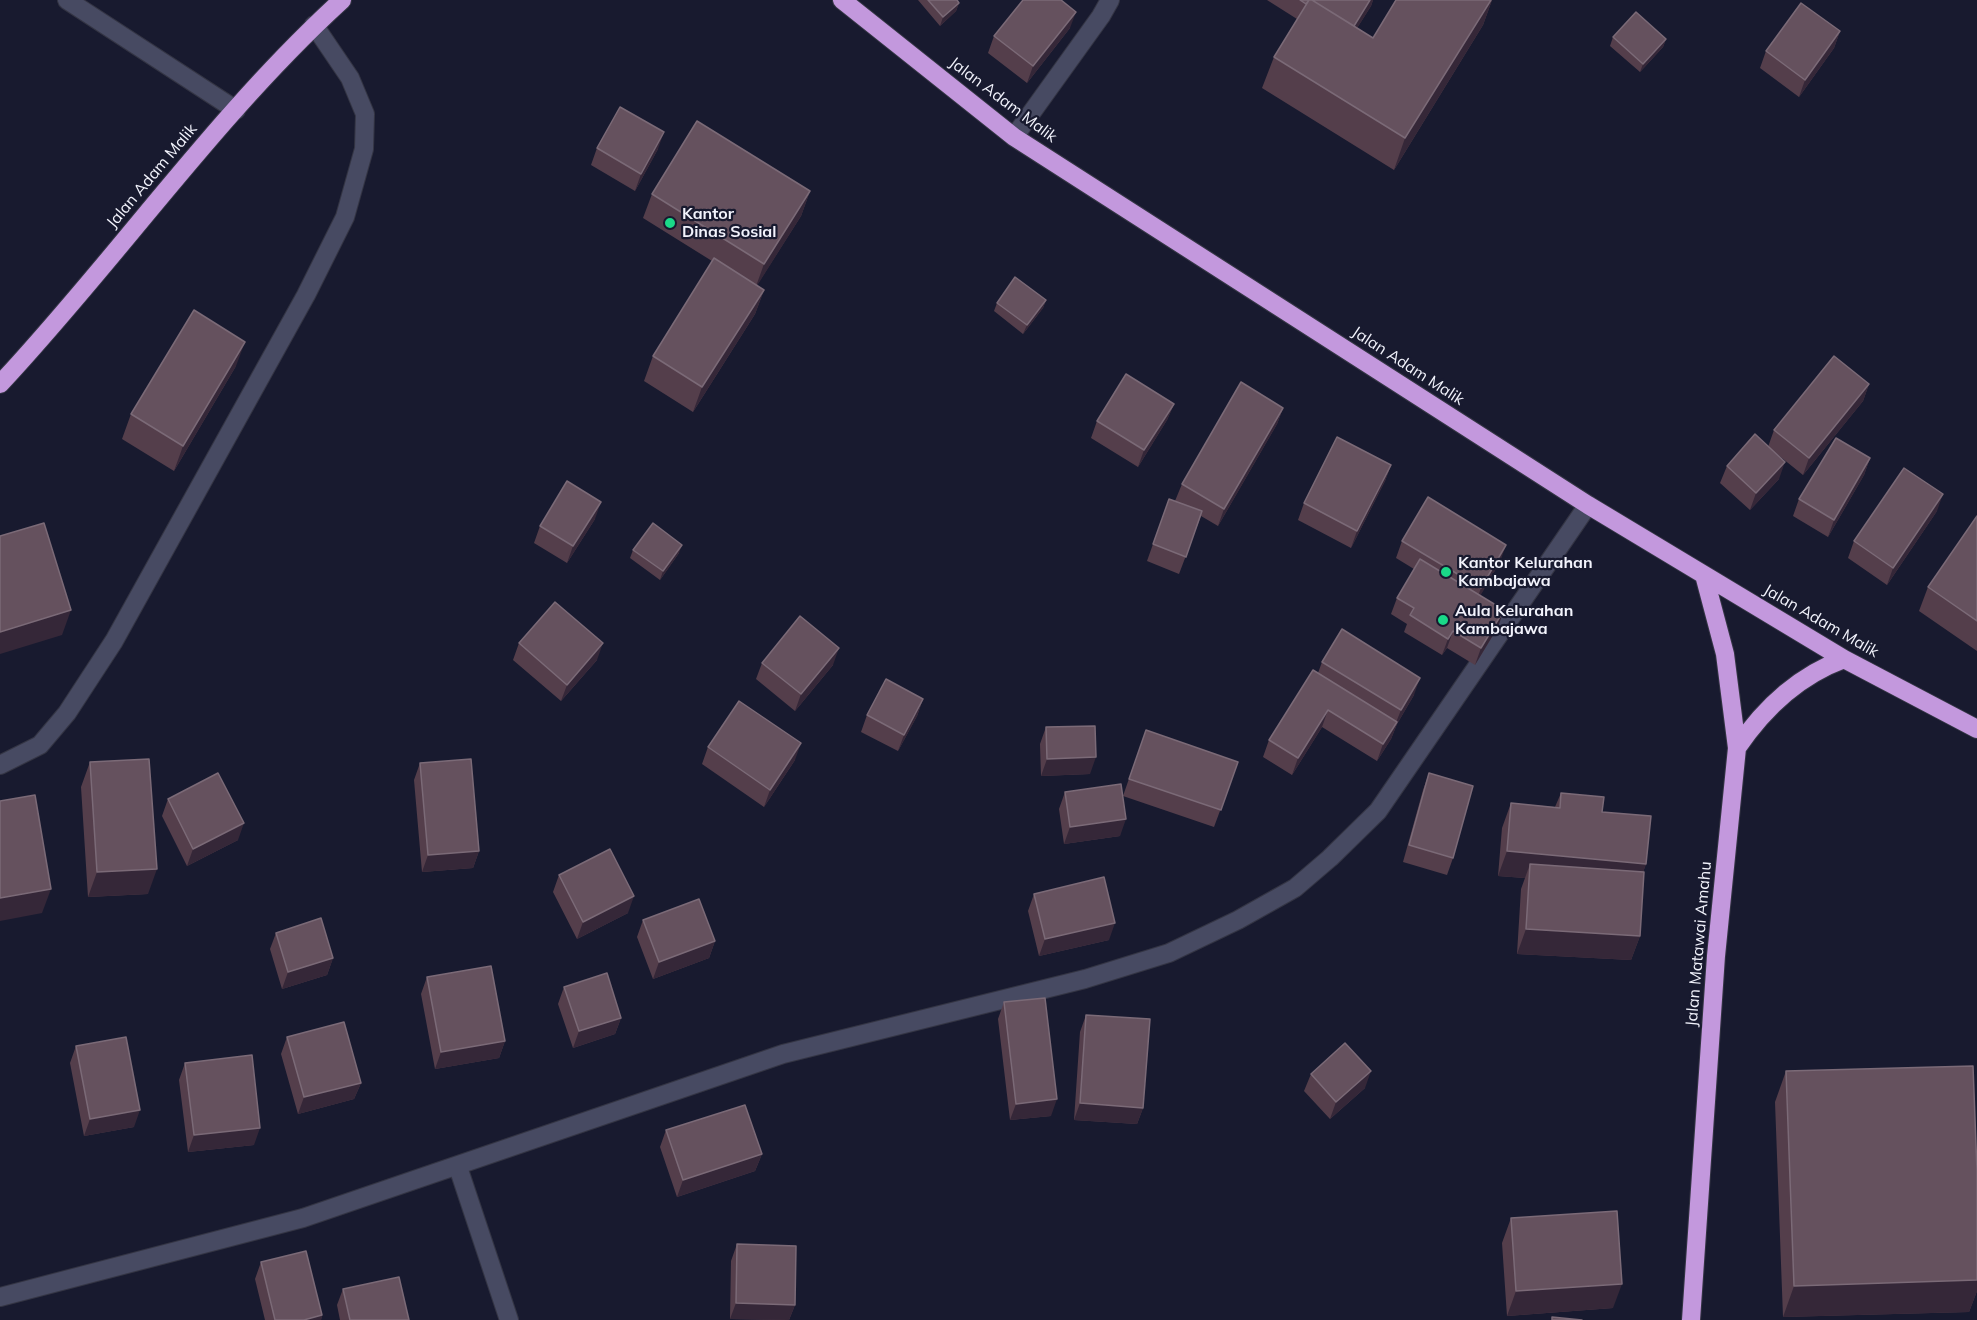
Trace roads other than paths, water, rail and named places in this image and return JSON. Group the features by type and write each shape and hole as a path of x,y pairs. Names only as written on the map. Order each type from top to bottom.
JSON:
{"highway":[{"name":"Jalan Adam Malik","path":"0,384 236,110 314,25 342,0"},
{"name":"Jalan Adam Malik","path":"842,0 1014,136 1588,506 1844,659 1977,729"},
{"name":"Jalan Matawai Amahu","path":"1691,1320 1716,956 1737,748 1725,654 1704,574"},
{"path":"1737,748 1754,721 1774,702 1817,669 1844,659"}],"street":[{"path":"67,0 236,110"},
{"path":"1014,136 1101,16 1110,0"},
{"path":"0,765 40,745 67,713 114,641 306,295 345,217 364,148 364,114 350,78 314,25"},
{"path":"0,1297 303,1218 458,1167 625,1106 783,1054 1085,979 1169,953 1238,920 1295,888 1330,858 1378,811 1588,506"},
{"path":"458,1167 509,1320"}],"place":[{"name":"Kantor Dinas Sosial","path":"670,223"},
{"name":"Kantor Kelurahan Kambajawa","path":"1446,572"},
{"name":"Aula Kelurahan Kambajawa","path":"1443,620"}]}
